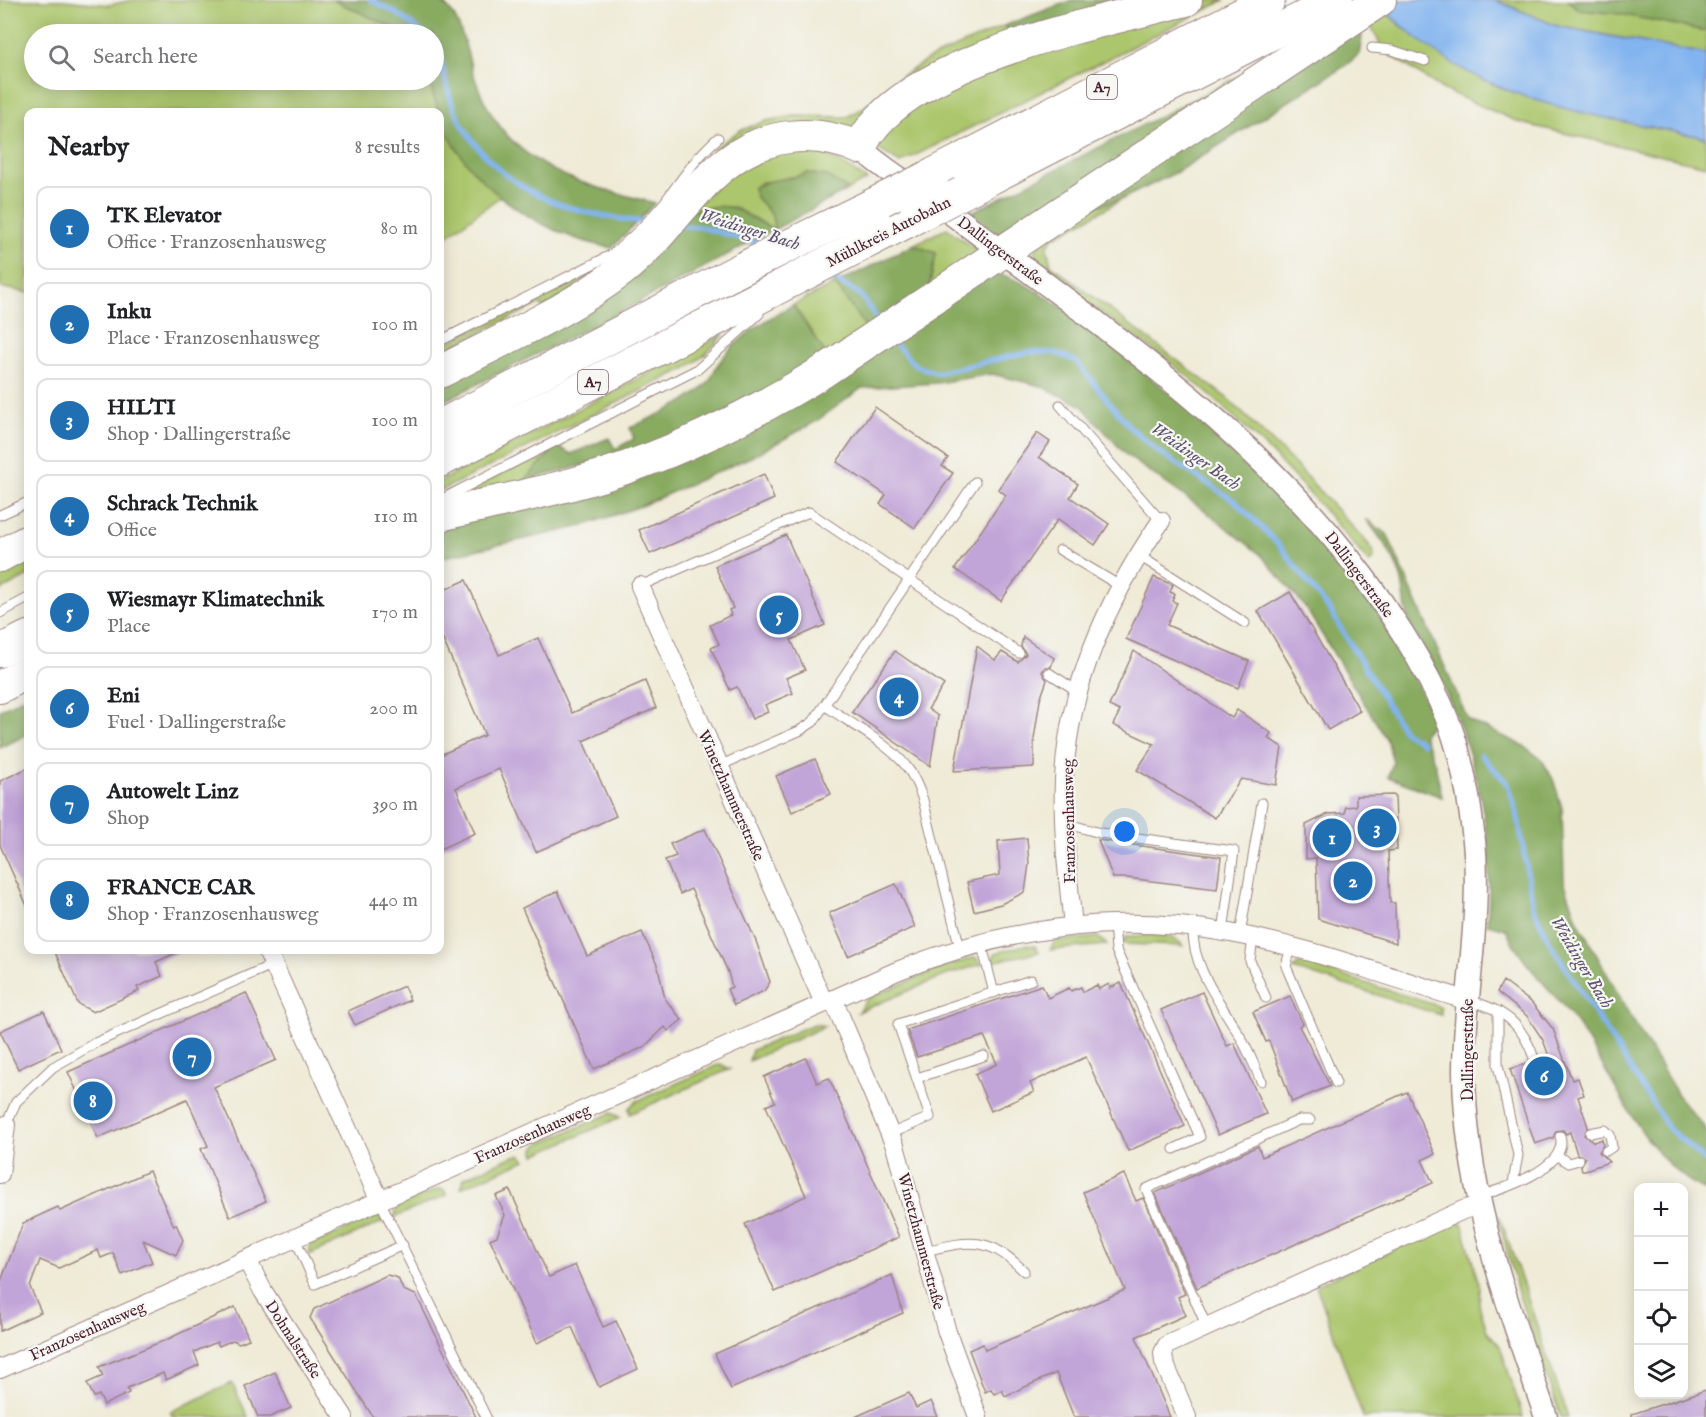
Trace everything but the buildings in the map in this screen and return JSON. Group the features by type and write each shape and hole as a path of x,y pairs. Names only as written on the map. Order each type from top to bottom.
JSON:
{"highway":[{"path":"444,370 582,297 622,271 637,245 675,202 739,153 769,140 799,136 830,138 860,148 870,130 889,110 916,89 952,69 1040,40 1186,0"},
{"name":"Mühlkreis Autobahn","path":"444,424 745,267 934,174 1269,0"},
{"path":"444,514 638,464 742,419 884,331 1002,252 1340,7 1380,0"},
{"name":"Mühlkreis Autobahn","path":"444,459 792,285 855,247 962,193 1340,7"},
{"path":"0,556 24,543"},
{"path":"0,651 24,639"},
{"path":"0,687 24,674"}],"street":[{"name":"Dallingerstraße","path":"860,148 881,167 956,217 1119,337 1234,433 1281,478 1324,527 1393,618 1416,656 1450,726 1463,773 1473,834 1475,873 1466,999 1464,1075 1479,1201 1513,1323 1546,1417"},
{"name":"Franzosenhausweg","path":"1073,927 1065,823 1064,781 1067,745 1079,692 1100,629 1120,586 1161,521"},
{"name":"Winetzhammerstraße","path":"640,586 720,766 890,1134 925,1251 946,1332 978,1417"},
{"name":"Franzosenhausweg","path":"0,1369 828,1001 960,948 981,942 1073,927 1114,923 1193,927 1291,947 1466,999"},
{"path":"271,957 380,1201"},
{"path":"0,1174 6,1125"},
{"path":"1187,1417 1162,1353 1167,1345 1176,1338 1479,1201"},
{"name":"Dohnalstraße","path":"247,1260 262,1292 337,1415"}],"lane":[{"path":"1372,48 1392,50 1425,61"},
{"path":"675,202 690,167 718,138"},
{"path":"444,339 611,255 637,245"},
{"path":"444,498 698,369 749,321 768,308"},
{"path":"1060,405 1161,521"},
{"path":"720,766 799,731 813,722 826,706 975,482"},
{"path":"0,515 24,504"},
{"path":"640,586 809,512 1020,653"},
{"path":"1060,550 1120,586"},
{"path":"1138,555 1245,623"},
{"path":"0,613 24,600"},
{"path":"1049,673 1079,692"},
{"path":"826,706 906,765 915,780 923,800 960,948"},
{"path":"1239,935 1262,803"},
{"path":"1065,823 1100,833 1234,851 1239,935 1266,998"},
{"path":"1114,923 1116,950 1200,1137 1174,1149"},
{"path":"1193,927 1194,952 1204,975 1242,1041 1261,1081"},
{"path":"981,942 993,993"},
{"path":"1291,947 1286,966 1336,1083"},
{"path":"6,1125 16,1102 52,1067 95,1043 271,957"},
{"path":"890,1134 930,1117 898,1024 1031,980"},
{"path":"1466,999 1498,1011 1522,1030 1536,1061"},
{"path":"1498,1011 1498,1065 1518,1155 1513,1184"},
{"path":"917,1078 984,1056"},
{"path":"1206,1325 1146,1189 1299,1120 1310,1120"},
{"path":"1590,1133 1605,1130 1610,1135 1612,1147 1606,1151"},
{"path":"1479,1201 1548,1166 1558,1156 1565,1139"},
{"path":"1558,1156 1568,1163 1579,1160"},
{"path":"380,1201 486,1417"},
{"path":"295,1238 315,1284 403,1245"},
{"path":"925,1251 965,1242 983,1242 1006,1254 1024,1271"}],"green space":[{"path":"0,0 64,0 109,5 132,0 333,0 385,24 24,24 24,90 433,90 439,108 24,108 24,292 0,287"},
{"path":"333,0 439,0 453,14 458,23 473,73 486,104 502,130 522,149 544,165 568,177 595,187 655,203 612,248 563,233 516,208 477,174 460,154 444,125 444,108 437,108 432,90 444,90 444,24 385,24"},
{"path":"1072,0 1160,0 1024,38 1004,26"},
{"path":"1212,0 1225,0 900,163 878,149 875,137 944,81"},
{"path":"1495,0 1706,0 1706,54 1557,26"},
{"path":"1568,0 1706,0 1706,31 1620,14 1579,10"},
{"path":"1383,10 1421,41 1458,65 1496,84 1574,110 1706,138 1706,166 1521,123 1444,90 1390,55 1380,44 1368,20"},
{"path":"1004,26 1024,38 856,133 794,128 630,247 715,148 739,131 766,121 794,116 847,117 863,108 900,77 929,59"},
{"path":"1358,27 1362,37 1359,54 1345,66 1175,173 1124,198 1077,212"},
{"path":"1292,49 1002,238 972,212"},
{"path":"444,119 466,157 501,196 444,238"},
{"path":"809,148 839,161 867,180 848,190 827,176 807,173 791,180 762,182 753,188 756,197 772,215 775,230 733,207 691,211 745,157"},
{"path":"806,173 827,176 848,190 628,308 444,401 444,377 691,211 718,206 727,207 774,229 772,215 756,197 753,188 766,182"},
{"path":"1124,198 1053,238 1047,247 1051,265 1227,398 1291,460 1364,539 1373,550 1374,558 1369,563 1304,487 1209,394 1148,346 1058,281 1035,259 1035,249 1077,212"},
{"path":"947,228 978,251 928,293 936,253 913,245"},
{"path":"913,245 936,253 928,293 870,333 835,284"},
{"path":"620,254 544,309 539,304 444,350 444,344 586,275"},
{"path":"995,273 1011,278 1044,295 1059,306 1186,407 1220,436 1284,498 1314,531 1369,601 1387,629 1435,720 1423,734 1435,764 1442,797 1388,777 1393,762 1387,740 1305,607 1261,555 1204,510 1126,455 1081,405 1041,386 992,374 937,383 862,388 815,422 753,456 641,506 579,527 444,557 444,523 558,496"},
{"path":"835,284 870,333 830,360 793,305"},
{"path":"793,305 830,360 677,440 524,481 557,446 571,454 609,438 615,449 634,439 630,428 671,409 700,391 709,382 718,364 734,345 762,323"},
{"path":"724,334 706,354 686,368 444,489 444,479"},
{"path":"557,446 525,481 444,502"},
{"path":"1366,519 1387,534 1468,720 1524,746 1542,760 1553,779 1562,808 1564,881 1577,919 1628,1012 1679,1097 1706,1129 1706,1191 1683,1176 1663,1158 1631,1114 1574,1020 1519,954 1506,929 1487,924 1489,861 1481,798 1473,767 1452,707 1409,621 1402,582 1395,561"},
{"path":"24,551 24,578 0,591 0,563"},
{"path":"24,697 24,736 0,748 0,710"},
{"path":"1129,936 1166,936 1173,938 1183,946 1121,944"},
{"path":"1098,937 1107,945 1050,950 1055,941"},
{"path":"1025,945 1035,946 1039,952 992,962 995,953"},
{"path":"975,957 982,964 944,976 858,1012 866,1000 873,996 941,968"},
{"path":"1298,964 1306,964 1435,1005 1441,1008 1441,1015 1293,969"},
{"path":"814,1024 825,1026 749,1061 752,1050"},
{"path":"720,1064 730,1069 630,1114 629,1108 635,1102"},
{"path":"611,1113 621,1117 535,1155 534,1150 539,1144"},
{"path":"521,1155 526,1160 461,1188 464,1178 513,1156"},
{"path":"438,1189 444,1190 447,1195 396,1217 395,1212 399,1206"},
{"path":"377,1216 385,1221 309,1255 310,1245"},
{"path":"1500,1217 1568,1417 1561,1417 1519,1296 1498,1218"},
{"path":"1454,1222 1462,1223 1480,1288 1479,1305 1487,1331 1500,1346 1523,1417 1363,1417 1316,1285"},
{"path":"232,1383 248,1417 173,1417 170,1412"}],"water":[{"path":"1373,0 1495,0 1557,26 1706,54 1706,138 1554,106 1496,85 1442,57 1406,30"}],"waterway":[{"name":"Weidinger Bach","path":"371,0 411,24"},
{"name":"Weidinger Bach","path":"444,72 453,106 460,121 476,145 495,166 516,182 539,196 564,206 618,219 646,222"},
{"name":"Weidinger Bach","path":"682,226 701,227 763,245"},
{"name":"Weidinger Bach","path":"828,276 860,294 880,323"},
{"name":"Weidinger Bach","path":"890,338 916,366 937,373 1029,352 1056,353 1076,361 1130,427 1160,453 1235,501 1280,546 1331,612 1404,732 1423,743"},
{"name":"Weidinger Bach","path":"1481,755 1508,784 1518,817 1533,907 1550,943 1669,1129 1706,1161"}],"place":[{"name":"Wiesmayr Klimatechnik","path":"779,615"},
{"name":"Schrack Technik","path":"899,697"},
{"name":"HILTI","path":"1377,828"},
{"name":"TK Elevator","path":"1332,838"},
{"name":"Inku","path":"1353,881"},
{"name":"Autowelt Linz","path":"192,1057"},
{"name":"Eni","path":"1544,1076"},
{"name":"FRANCE CAR","path":"93,1101"}]}
